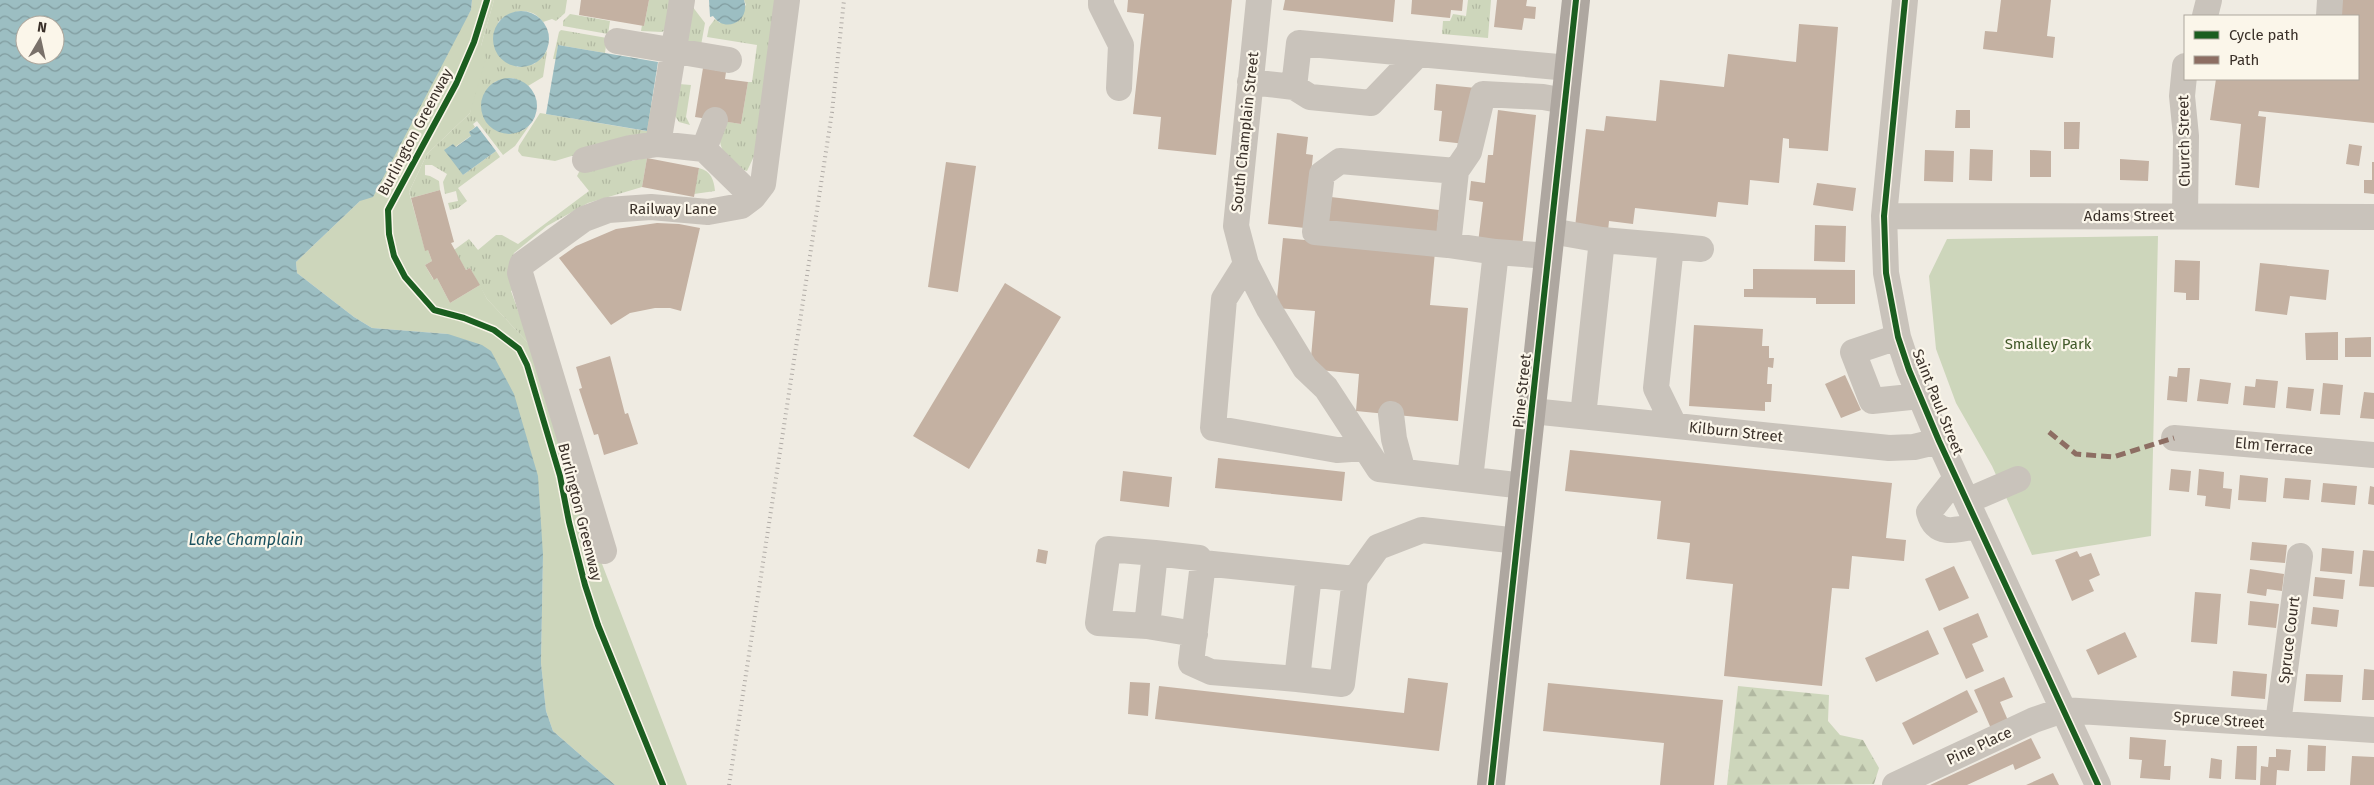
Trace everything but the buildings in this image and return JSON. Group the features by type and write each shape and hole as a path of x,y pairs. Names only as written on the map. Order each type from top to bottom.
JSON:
{"main road":[{"name":"Pine Street","path":"1491,785 1576,0"}],"street":[{"path":"658,144 682,0"},
{"path":"586,160 630,148 658,144 704,149 753,197 763,184 787,0"},
{"path":"1101,0 1100,5 1121,45 1120,88"},
{"name":"South Champlain Street","path":"1259,0 1236,226 1246,264 1269,308 1306,368 1326,388 1379,469 1524,486"},
{"name":"Saint Paul Street","path":"1905,0 1884,216 1886,273 1898,337 1938,441 2098,785"},
{"path":"2205,15 2209,0"},
{"path":"2329,15 2330,0"},
{"path":"617,41 729,60"},
{"path":"1294,87 1299,43 1417,56 1568,68"},
{"path":"1250,82 1294,87 1310,97 1371,103 1417,56"},
{"name":"Church Street","path":"2184,76 2182,96 2186,136 2185,216"},
{"path":"1448,245 1456,170 1469,152 1483,94 1542,97 1565,101"},
{"path":"704,149 715,120"},
{"path":"1456,170 1340,161 1322,174 1315,232 1448,245 1496,252 1550,244 1602,240 1701,249"},
{"name":"Railway Lane","path":"604,550 520,273 522,264 584,219 608,210 651,207 708,212 741,206 753,197"},
{"name":"Adams Street","path":"1884,216 2374,217"},
{"path":"1583,416 1602,240"},
{"path":"1670,246 1656,388 1674,425"},
{"path":"1470,479 1496,252"},
{"path":"1246,264 1224,299 1213,428 1337,450 1365,448"},
{"path":"1898,337 1853,352 1872,401 1920,396"},
{"name":"Kilburn Street","path":"1532,411 1889,448 1914,447 1938,441"},
{"path":"1391,414 1394,439 1403,472"},
{"name":"Elm Terrace","path":"2174,438 2374,455"},
{"path":"1956,478 1929,512 1932,521 1937,526 1952,532 1978,525"},
{"path":"1967,501 2018,479"},
{"path":"1203,563 1191,662 1211,672 1342,684 1355,579 1378,547 1422,530 1518,541"},
{"path":"1194,634 1147,626 1098,623 1108,548 1199,558 1203,563 1355,579"},
{"path":"1147,626 1155,552"},
{"name":"Spruce Court","path":"2278,723 2300,556"},
{"path":"1297,679 1309,575"},
{"name":"Spruce Street","path":"2063,710 2374,730"},
{"name":"Pine Place","path":"1895,785 2034,720 2063,710"}],"green space":[{"path":"472,0 494,0 481,46 486,58 470,113 427,154 409,192 425,250 428,250 432,261 425,265 433,279 437,278 450,303 480,285 487,299 531,346 599,556 687,785 615,785 553,731 546,711 541,663 543,555 448,334 372,328 354,317 297,273 296,262 360,201 471,10"},
{"path":"494,0 567,0 565,13 556,21 552,19 543,22 533,13 521,11 509,14 498,22 517,67 534,64 547,51 543,77 528,86 513,78 494,82 522,131 529,126 515,146 503,155 477,121 473,124 475,127 469,132 472,135 455,147 463,175 496,151 500,157 458,188 467,201 458,208 450,210 448,203 458,201 456,191 445,194 443,182 447,174 432,165 425,165 425,175 439,181 440,190 411,198 409,192 427,154 470,113 481,46"},
{"path":"649,0 673,0 668,28 662,32 641,31 642,25 644,26"},
{"path":"744,0 783,0 769,125 747,171 723,150 720,135 722,121 741,124 748,82 752,82 757,45 707,37 709,27 715,19 720,23 746,5"},
{"path":"1468,0 1491,0 1488,38 1442,34 1443,21 1450,21 1453,14 1466,16"},
{"path":"692,6 705,23 700,51 684,48"},
{"path":"570,14 610,21 608,34 563,26 563,21"},
{"path":"561,30 607,38 605,53 558,45 556,59 553,59"},
{"path":"679,84 691,85 686,117 690,125 679,122 675,116"},
{"path":"652,102 655,103 648,133 555,161 522,156 518,151 519,146 540,113 646,131"},
{"path":"647,158 642,187 588,203 547,226 514,253 510,267 517,288 511,291 531,346 487,299 470,268 466,270 454,250 469,239 478,250 496,235 502,235 518,244 589,191 577,176 580,170"},
{"path":"699,168 706,171 711,177 715,191 694,194"},
{"name":"Smalley Park","path":"2158,236 2151,536 2032,555 1992,466 1956,403 1936,349 1929,276 1947,239"},
{"path":"1738,686 1829,695 1828,721 1840,735 1863,740 1879,768 1874,784 1727,785"}],"water":[{"name":"Lake Champlain","path":"0,0 472,0 471,10 373,197 360,201 296,262 297,273 354,317 372,328 448,334 482,345 491,351 514,394 538,476 543,555 541,663 546,711 553,731 615,785 0,785"},
{"path":"709,0 744,0 744,14 736,23 724,24 713,16 710,17"},
{"path":"516,11 526,11 541,19 547,28 549,39 547,50 541,59 526,67 516,67 505,62 498,55 493,44 493,34 498,23 505,16"},
{"path":"558,45 658,62 647,131 546,114"},
{"path":"503,78 515,78 529,86 537,100 535,117 529,126 515,134 503,134 493,129 486,122 481,112 481,100 486,90 493,83"},
{"path":"477,126 496,151 463,175 444,150 453,144 456,147 471,136 469,132"}],"railway":[{"path":"729,785 832,112 844,0"}],"marked path":[{"path":"2049,432 2076,454 2113,457 2174,438"}],"cycle path":[{"name":"Burlington Greenway","path":"487,0 474,42 456,84 388,210 389,234 394,256 405,277 434,310 464,318 494,330 519,349 527,365 560,476 569,522 585,585 598,625 663,785"},
{"path":"1491,785 1576,0"},
{"path":"1905,0 1884,216 1886,273 1898,337 1909,370 1939,441 2098,785"}]}
